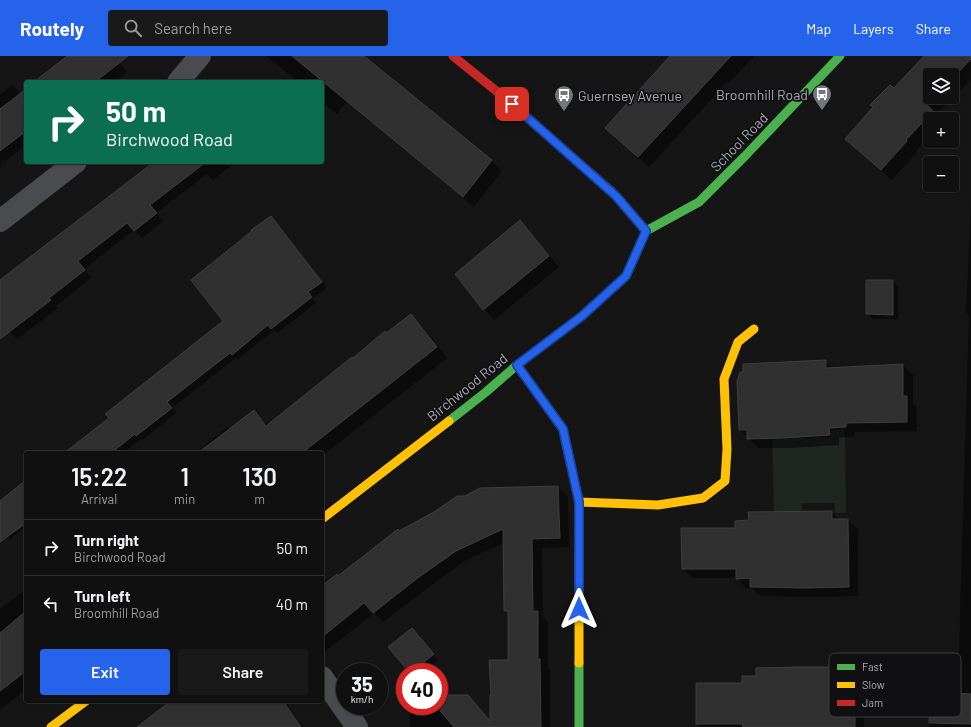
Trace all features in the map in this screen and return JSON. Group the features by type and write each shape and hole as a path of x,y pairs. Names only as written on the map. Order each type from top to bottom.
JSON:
{"street":[{"path":"180,80 200,56"},
{"path":"453,56 500,94 616,196 646,231"},
{"name":"School Road","path":"646,231 699,202 840,56"},
{"path":"0,221 73,164"},
{"name":"Birchwood Road","path":"324,517 486,392 517,365 582,316 626,276 646,231"},
{"path":"579,502 658,505 702,498 725,481 726,449 724,379 738,342 754,329"},
{"path":"517,365 563,429 579,502 579,727"},
{"path":"324,680 357,727"},
{"path":"52,727 83,703"}],"shaded area":[{"path":"845,429 846,513 835,513 835,503 802,503 802,512 774,513 772,432 803,431 803,438 831,437 831,430"}],"building":[{"path":"67,56 128,56 98,80 37,80"},
{"path":"292,56 364,56 492,160 463,197 324,82 324,80 321,80"},
{"path":"670,56 731,56 638,157 605,128"},
{"path":"924,56 971,56 971,59 959,72 959,68 923,68 923,104 928,104 927,105 933,111 923,112 923,122 881,170 845,139 873,107 870,105 890,85 894,88"},
{"path":"24,91 24,133 0,151 0,109"},
{"path":"151,164 203,164 150,205 157,213 134,231 127,223 78,261 85,270 49,298 51,300 0,339 0,280"},
{"path":"271,216 322,282 308,292 312,297 271,329 268,325 232,355 230,353 167,402 172,408 136,436 135,434 114,451 67,451 109,418 105,414 223,321 191,280 252,231 251,230"},
{"path":"520,220 549,256 483,310 455,274"},
{"path":"866,280 893,280 893,315 866,314"},
{"path":"411,314 437,347 305,451 201,451 254,410 266,426 385,331 386,333"},
{"path":"826,360 826,368 903,364 903,396 907,396 907,422 846,423 846,427 829,428 830,435 747,439 747,430 739,430 737,381 740,372 743,372 743,364"},
{"path":"24,482 24,524 0,542 0,501"},
{"path":"558,486 560,538 532,539 533,611 538,611 538,659 540,659 541,727 454,727 444,715 448,715 448,695 468,695 490,721 491,695 489,660 508,660 508,611 504,611 503,529 456,551 419,577 373,613 364,603 324,635 324,584 337,574 338,576 398,529 399,531 434,512 457,496 465,496 480,488"},
{"path":"832,511 832,519 848,519 849,587 750,587 750,578 736,579 736,569 682,569 681,528 735,528 735,521 749,520 748,512"},
{"path":"24,613 24,673 0,691 0,633"},
{"path":"412,628 434,654 423,663 401,663 388,647"},
{"path":"829,667 829,717 855,717 855,727 743,727 742,724 696,724 696,683 742,683 742,676 756,676 756,668"},
{"path":"961,694 971,694 971,724 929,723 929,717 961,717"},
{"path":"168,703 284,703 301,727 137,727"}],"traffic: fast":[{"path":"646,231 699,202 840,56"},
{"path":"449,421 517,365 582,316 626,276 646,231"},
{"path":"579,663 579,727"}],"traffic: slow":[{"path":"610,190 646,231"},
{"path":"579,502 658,505 703,498 725,481 727,449 724,379 738,342 754,329"},
{"path":"517,365 563,429 579,502 579,663"},
{"path":"324,517 449,421"},
{"path":"51,727 83,703"}],"traffic: jam":[{"path":"453,56 500,94 610,190"}],"place":[{"name":"Broomhill Road","path":"822,111"},
{"name":"Guernsey Avenue","path":"564,112"}],"route":[{"path":"512,104 616,196 646,231 626,276 582,316 517,365 563,429 579,502 579,609"}]}
